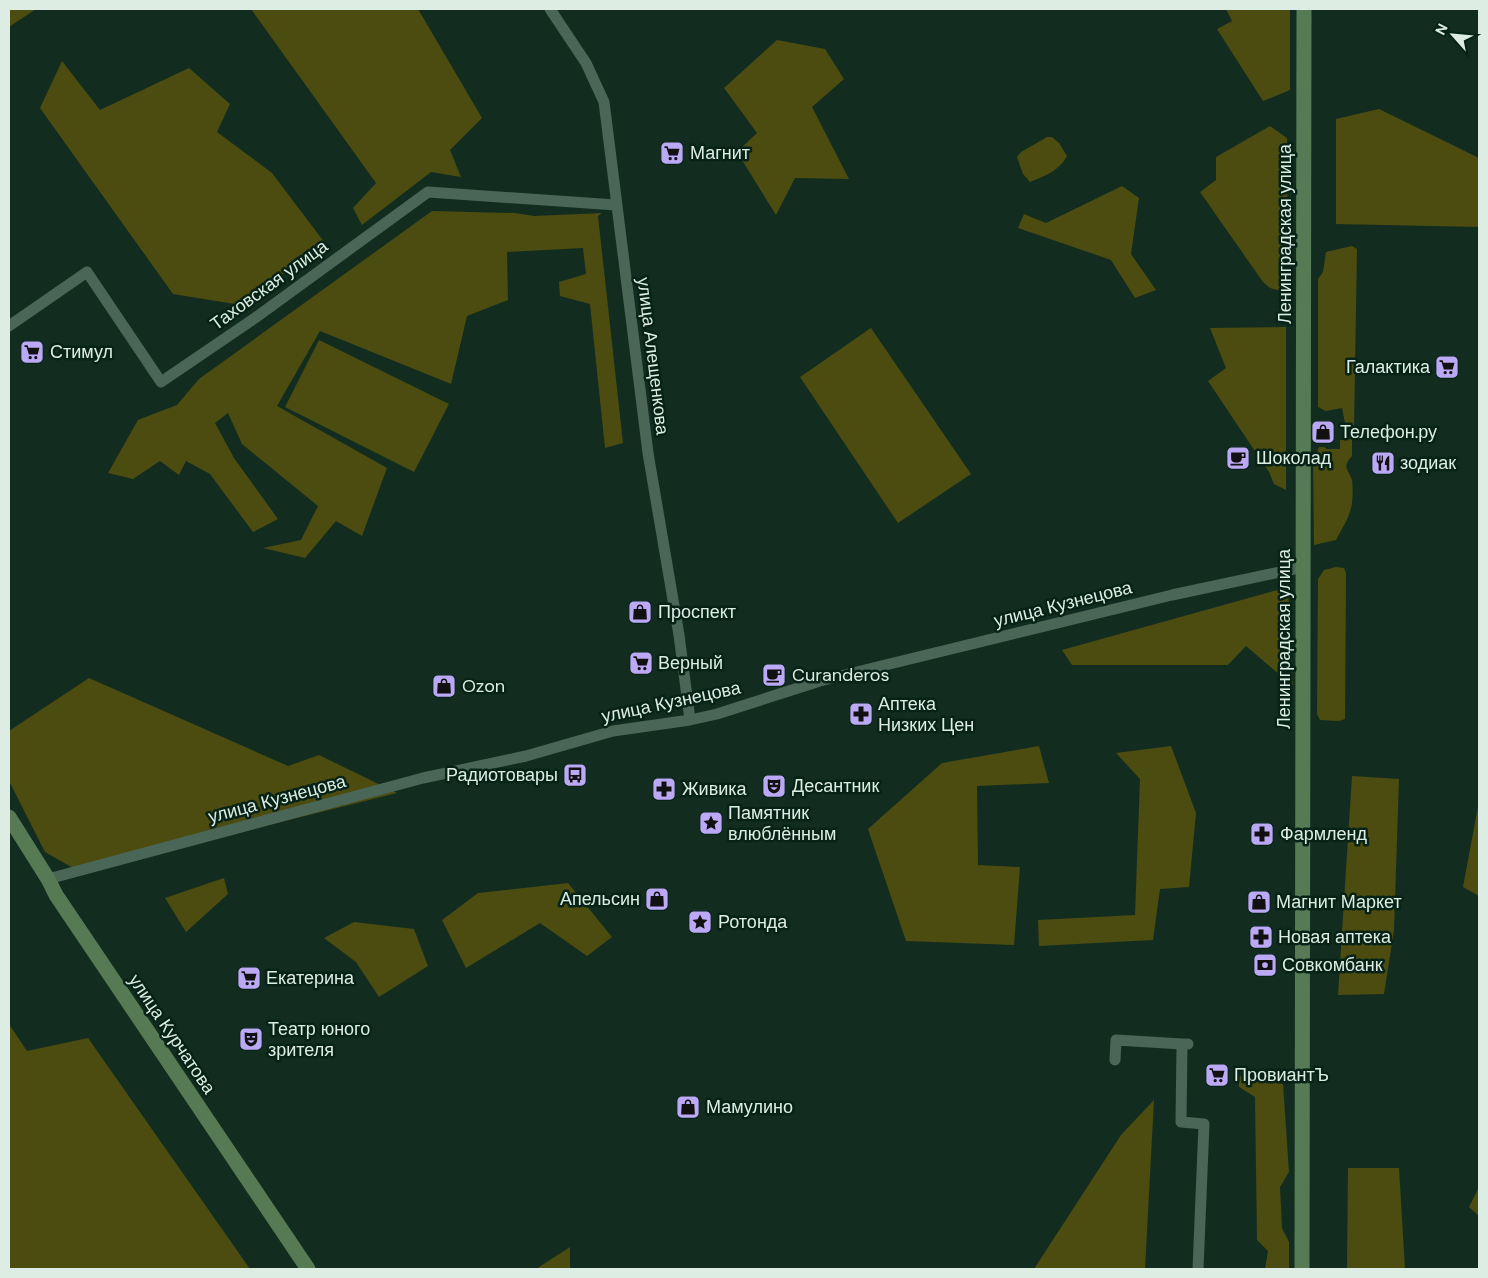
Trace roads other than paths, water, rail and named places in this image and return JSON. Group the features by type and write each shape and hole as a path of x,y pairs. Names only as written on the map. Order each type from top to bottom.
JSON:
{"main road":[{"name":"Ленинградская улица","path":"1302,1269 1304,9"},
{"name":"улица Курчатова","path":"9,817 56,895 308,1269"}],"street":[{"name":"улица Алещенкова","path":"550,9 586,63 604,102 648,453 679,634 690,720"},
{"name":"Таховская улица","path":"9,326 87,272 161,382 255,318 428,192 616,205"},
{"name":"улица Кузнецова","path":"48,879 423,778 526,756 613,731 690,720 717,714 820,681 1172,595 1303,567"},
{"path":"1115,1060 1116,1040 1185,1044 1180,1122 1204,1124 1198,1269"}],"place":[{"name":"Магнит","path":"672,153"},
{"name":"Стимул","path":"32,352"},
{"name":"Галактика","path":"1447,367"},
{"name":"Телефон.ру","path":"1323,432"},
{"name":"Шоколад","path":"1238,458"},
{"name":"зодиак","path":"1383,463"},
{"name":"Проспект","path":"640,612"},
{"name":"Верный","path":"641,663"},
{"name":"Curanderos","path":"774,675"},
{"name":"Ozon","path":"444,686"},
{"name":"Аптека Низких Цен","path":"861,714"},
{"name":"Радиотовары","path":"575,775"},
{"name":"Десантник","path":"774,786"},
{"name":"Живика","path":"664,789"},
{"name":"Памятник влюблённым","path":"711,823"},
{"name":"Фармленд","path":"1262,834"},
{"name":"Апельсин","path":"657,899"},
{"name":"Магнит Маркет","path":"1259,902"},
{"name":"Ротонда","path":"700,922"},
{"name":"Новая аптека","path":"1261,937"},
{"name":"Совкомбанк","path":"1265,965"},
{"name":"Екатерина","path":"249,978"},
{"name":"Театр юного зрителя","path":"251,1039"},
{"name":"ПровиантЪ","path":"1217,1075"},
{"name":"Мамулино","path":"688,1107"}]}
